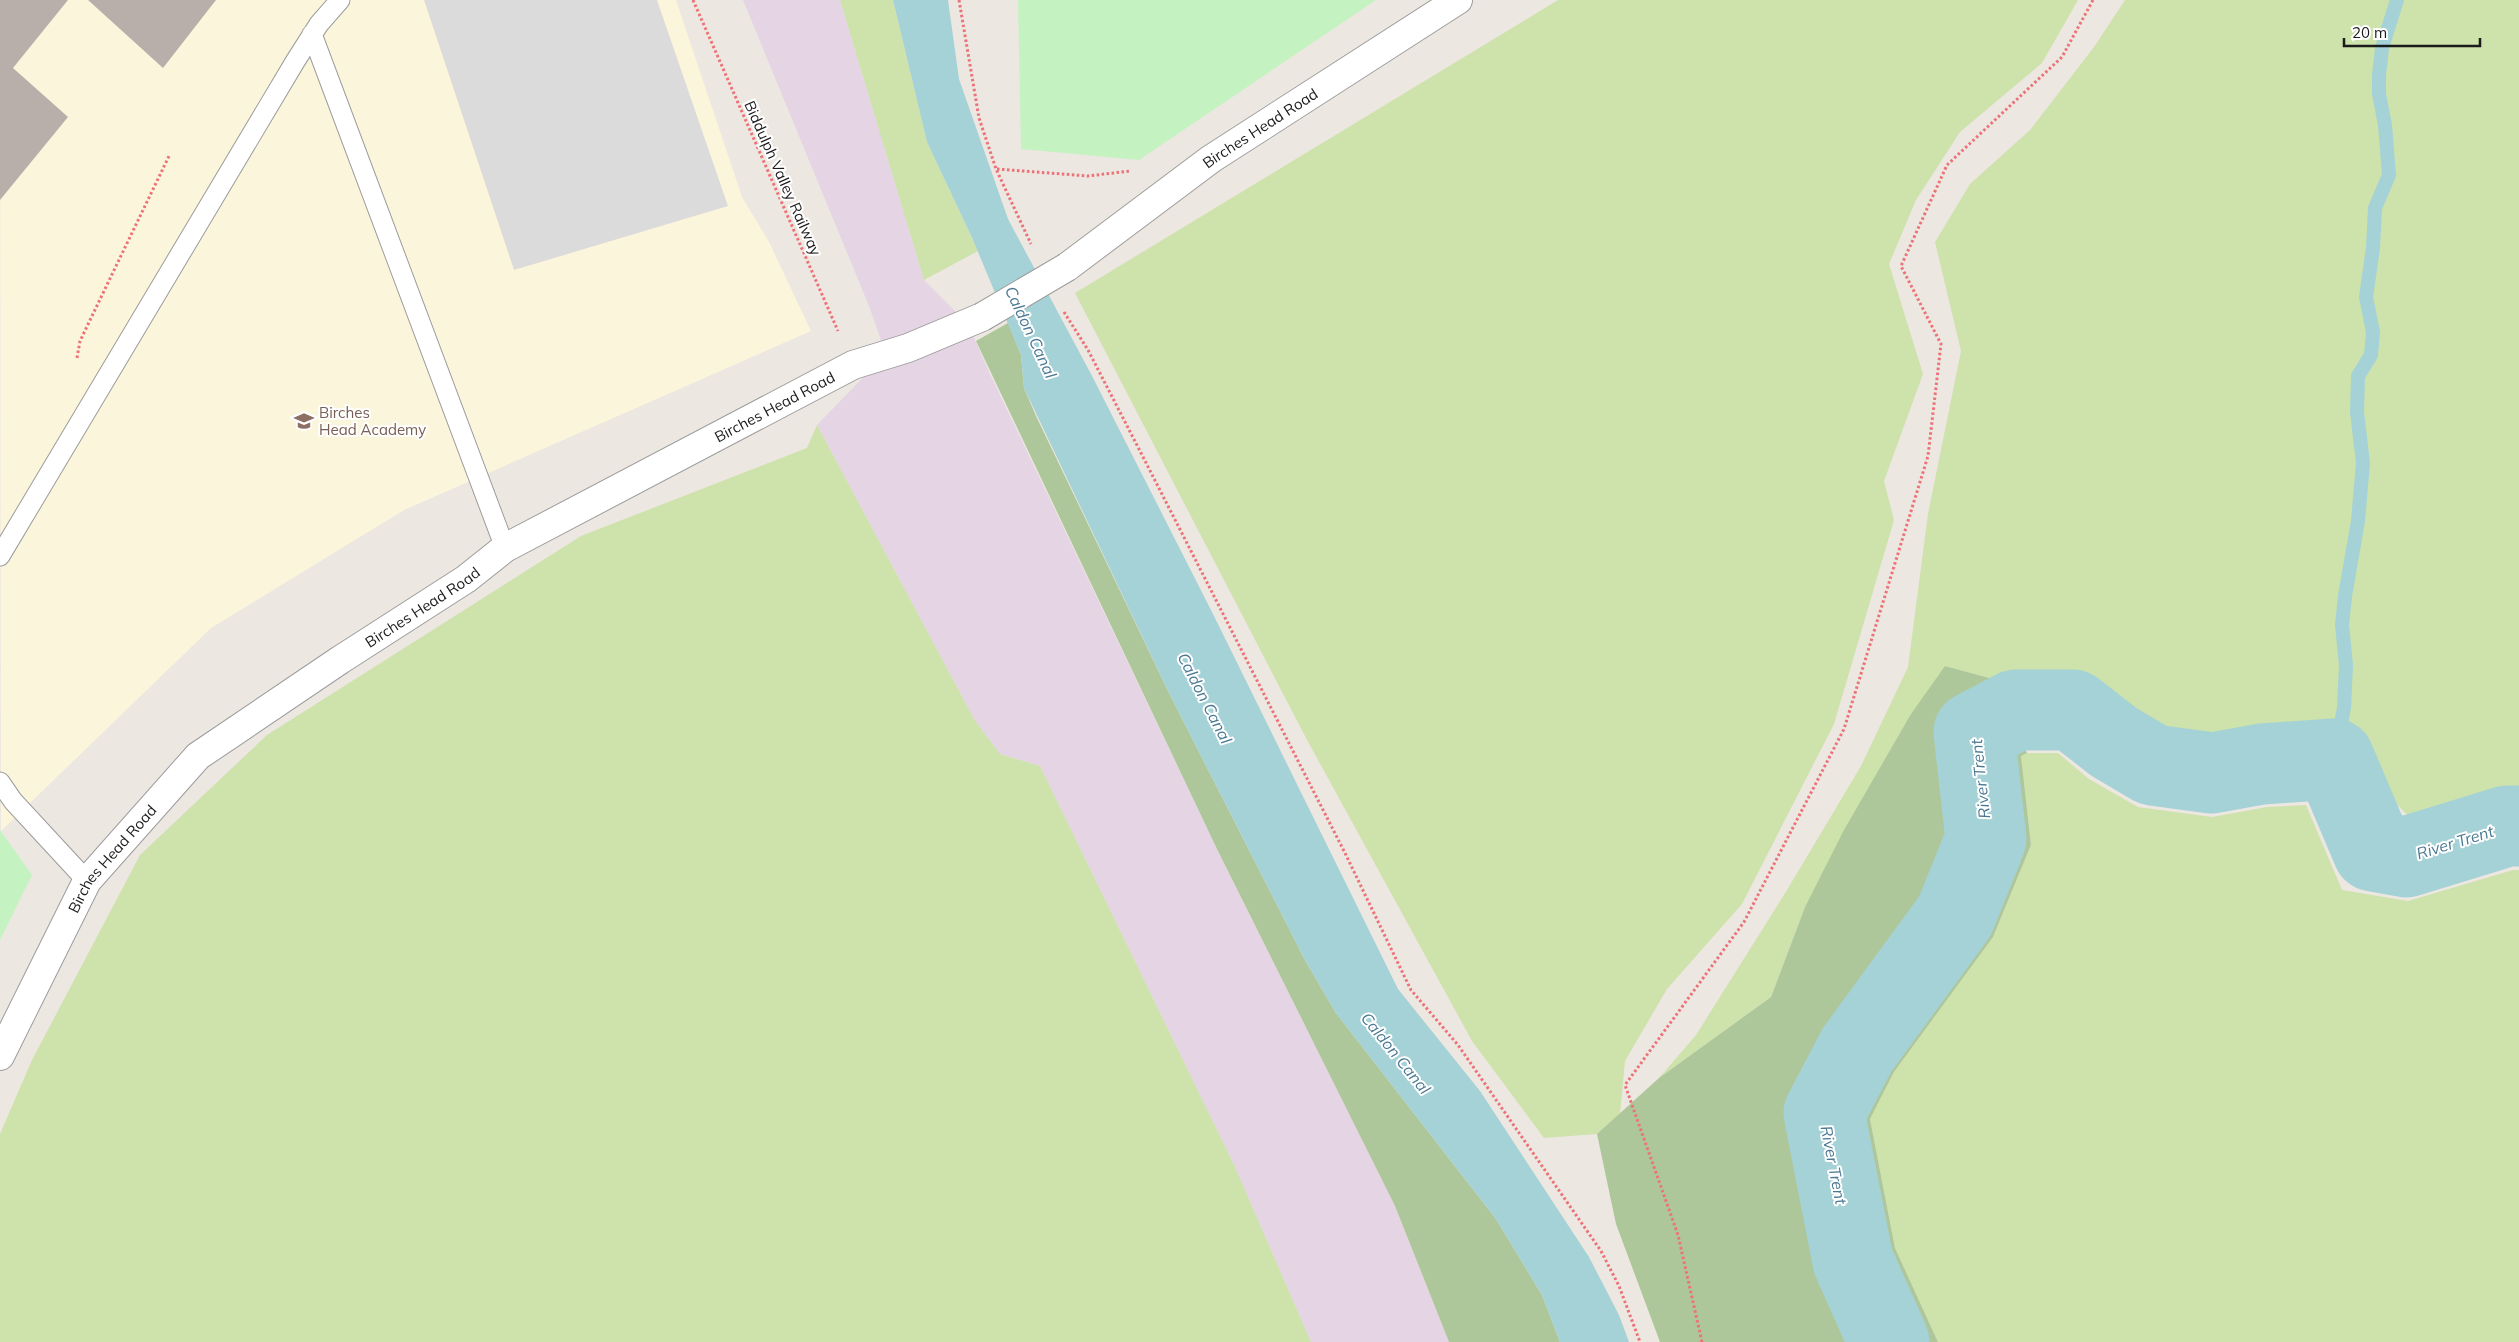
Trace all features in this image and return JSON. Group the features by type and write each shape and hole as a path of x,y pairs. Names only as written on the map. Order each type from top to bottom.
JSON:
{"street":[{"name":"Birches Head Road","path":"0,1056 87,881 198,756 340,660 466,579 505,548 853,365 908,348 982,317 1067,267 1211,159 1458,0"}],"lane":[{"path":"0,556 312,34 340,0"},
{"path":"312,34 505,548"},
{"path":"0,782 13,801 87,881"}],"path":[{"name":"Biddulph Valley Railway","path":"693,0 853,365"},
{"path":"958,0 979,118 996,169 1034,251"},
{"path":"1702,1342 1678,1235 1626,1085 1744,922 1844,729 1928,456 1941,344 1901,266 1947,165 2062,57 2093,0"},
{"path":"75,367 80,341 169,156"},
{"path":"996,169 1088,176 1134,170"},
{"path":"1062,308 1088,350 1141,453 1344,851 1411,990 1458,1045 1601,1251 1619,1286 1640,1342"}],"shaded area":[{"name":"Birches Head Academy","path":"0,0 676,0 742,197 769,242 811,331 404,510 211,628 1,831"},
{"path":"424,0 657,0 728,206 514,270"},
{"path":"743,0 840,0 924,280 968,324 989,372 1216,847 1395,1206 1449,1342 1311,1342 1235,1167 1040,766 1000,754 974,719 817,425 886,354 869,306"}],"green space":[{"path":"840,0 893,0 927,142 978,251 924,280"},
{"path":"1018,0 1376,0 1139,160 1021,149"},
{"path":"1558,0 2078,0 2042,63 1960,132 1916,200 1889,264 1923,374 1884,481 1894,520 1834,724 1742,904 1667,989 1625,1061 1620,1114 1597,1134 1544,1138 1472,1041 1306,738 1075,293"},
{"path":"2125,0 2519,0 2519,799 2477,806 2415,823 2386,793 2383,772 2320,735 2248,740 2201,740 2148,724 2106,696 1993,679 1945,666 1805,907 1771,997 1659,1078 1696,1035 1787,890 1861,766 1908,667 1928,514 1961,351 1935,242 1970,184 2030,130 2094,47"},
{"path":"1008,323 1021,355 1024,388 1036,416 1169,693 1306,962 1336,1013 1496,1219 1542,1295 1560,1342 1449,1342 1395,1206 1216,847 976,341"},
{"path":"817,425 974,719 1000,754 1040,766 1235,1167 1311,1342 0,1342 0,1134 32,1060 140,855 267,735 581,536 807,448"},
{"path":"1945,666 1993,679 2027,753 2021,756 2031,845 1993,937 1894,1072 1870,1119 1895,1248 1938,1342 1660,1342 1616,1224 1597,1134 1659,1078 1771,997 1805,907 1844,830 1911,714"},
{"path":"2027,753 2058,753 2089,779 2138,807 2212,817 2267,807 2306,805 2342,890 2408,901 2513,870 2519,870 2519,1342 1938,1342 1895,1248 1870,1119 1894,1072 1993,937 2031,845 2021,756"},
{"path":"0,830 32,875 0,940"}],"water":[{"name":"Caldon Canal","path":"893,0 948,0 959,79 1008,219 1091,374 1212,612 1398,989 1480,1091 1589,1257 1619,1315 1629,1342 1560,1342 1542,1295 1496,1219 1336,1013 1306,962 1169,693 1024,388 1021,355 973,240 927,142"}],"building":[{"path":"0,0 68,0 13,68 68,117 0,200"},
{"path":"88,0 216,0 163,68"}],"waterway":[{"path":"2334,759 2344,708 2346,665 2342,625 2358,521 2363,463 2357,412 2358,376 2371,355 2373,332 2366,297 2373,248 2375,208 2389,175 2385,125 2379,94 2379,75 2382,48 2397,0"},
{"name":"River Trent","path":"1889,1342 1853,1261 1824,1113 1857,1050 1955,916 1986,839 1974,732 2016,710 2073,710 2114,742 2153,765 2212,773 2262,764 2334,759 2373,851 2406,857 2507,826 2519,826"}],"place":[{"name":"Birches Head Academy","path":"304,421"}]}
